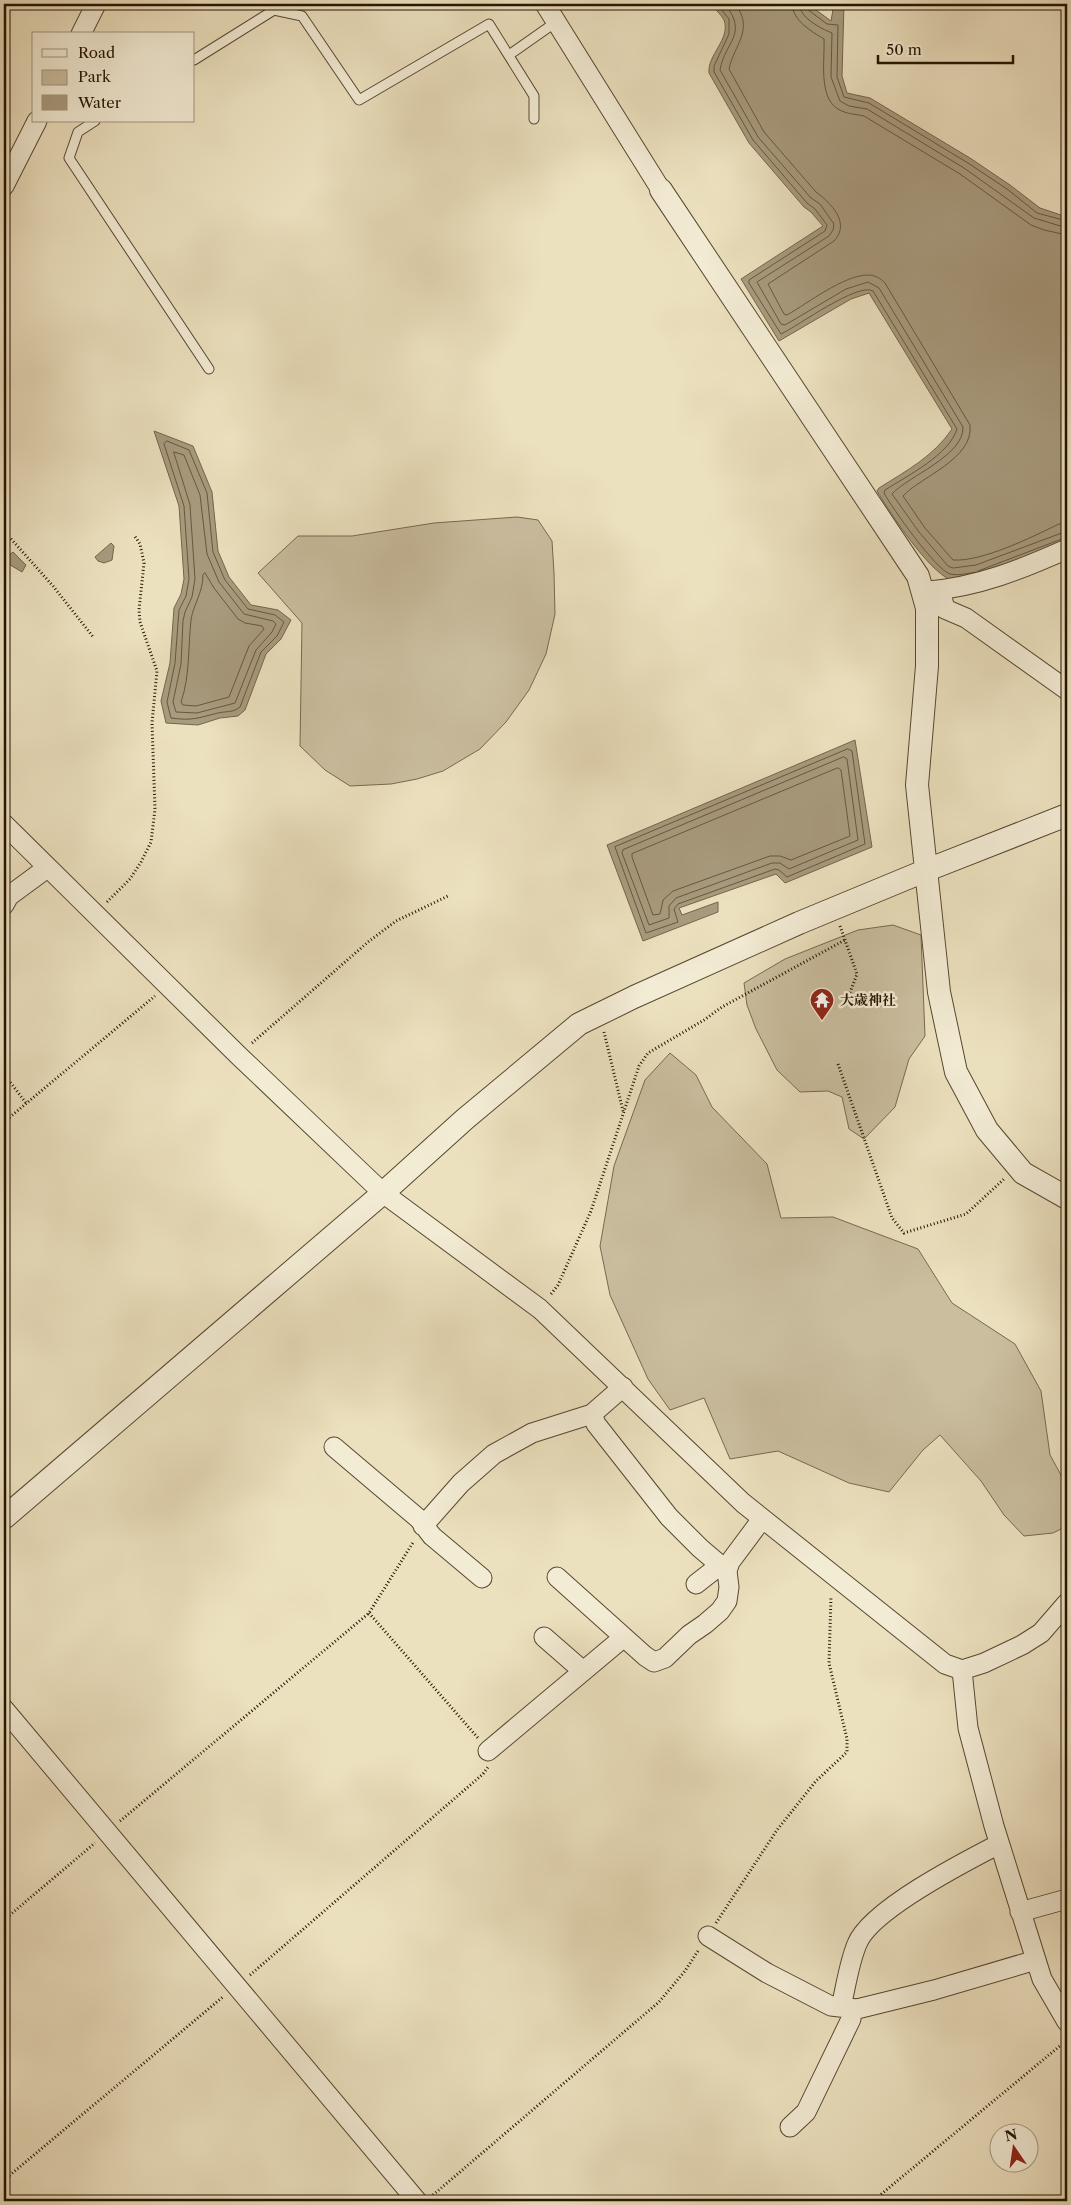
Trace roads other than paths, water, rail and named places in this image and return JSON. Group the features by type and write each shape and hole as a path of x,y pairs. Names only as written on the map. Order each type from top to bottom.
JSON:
{"street":[{"path":"82,32 96,4"},
{"path":"545,4 661,190 918,576 946,609 966,618 1067,690"},
{"path":"4,186 36,122"},
{"path":"931,590 990,580 1067,549"},
{"path":"931,590 927,608 927,666 917,785 939,992 956,1072 987,1130 1023,1173 1067,1198"},
{"path":"4,1518 383,1193 465,1119 579,1024 834,908 1067,815"},
{"path":"4,824 167,986 383,1193 540,1309 762,1518 945,1664 962,1670 984,1663 1041,1633 1067,1604"},
{"path":"4,905 9,896 47,868"},
{"path":"423,1526 461,1483 494,1454 532,1433 592,1414 623,1388"},
{"path":"557,1577 654,1662 665,1658 689,1635 705,1624 727,1601 729,1587 723,1569 669,1517 596,1424 592,1414"},
{"path":"334,1448 419,1520 423,1526 482,1578"},
{"path":"696,1584 723,1569 730,1562 762,1518"},
{"path":"544,1637 583,1671"},
{"path":"488,1751 624,1637"},
{"path":"962,1670 968,1728 999,1844 1042,1979 1065,2011"},
{"path":"4,1709 417,2201"},
{"path":"790,2128 806,2112 851,2019 846,2007 857,1943 870,1924 906,1898 999,1844"},
{"path":"1020,1912 1067,1899"},
{"path":"708,1936 767,1973 831,2006 857,2009 934,1990 1036,1960"}],"lane":[{"path":"195,59 274,10 302,16 359,100 489,24 534,96 534,119"},
{"path":"509,55 556,22"},
{"path":"93,122 78,132 69,158 210,369"}],"water":[{"path":"712,4 808,4 831,21 834,4 844,4 842,76 847,93 870,98 970,158 1040,208 1067,217 1067,541 1020,562 951,580 942,575 921,554 891,513 877,491 879,488 928,455 945,439 952,429 869,293 851,299 779,341 741,279 823,226 804,207 749,143 709,73 711,60 722,40 725,27 724,20"},
{"path":"154,431 193,446 212,492 218,551 229,577 251,605 278,610 291,620 281,639 266,654 245,710 238,716 220,718 198,725 166,723 161,701 170,663 174,608 181,594 184,579 179,506"},
{"path":"111,543 114,546 112,560 104,563 98,561 95,557"},
{"path":"13,552 26,565 22,572 7,563 8,556"},
{"path":"855,740 872,847 785,883 776,874 679,908 682,915 718,902 718,912 643,941 607,845"}],"place":[{"name":"大歳神社","path":"822,1021"}]}
